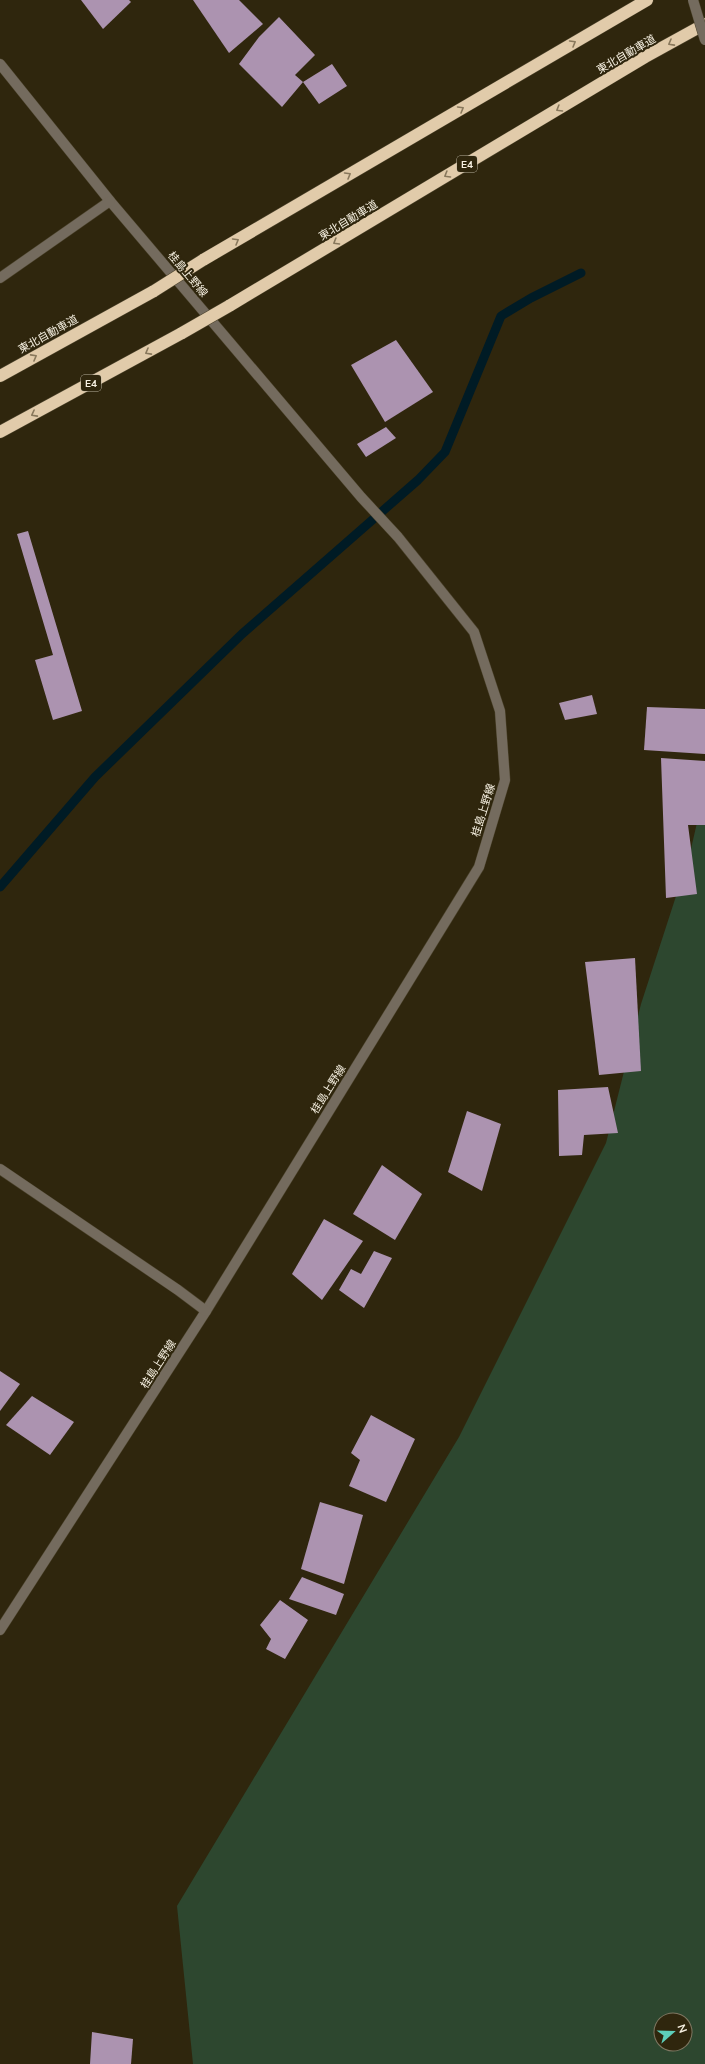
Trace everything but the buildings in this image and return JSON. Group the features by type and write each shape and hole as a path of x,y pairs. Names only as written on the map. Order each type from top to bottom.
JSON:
{"highway":[{"name":"東北自動車道","path":"0,376 154,291 203,260 647,0"},
{"name":"東北自動車道","path":"0,432 229,306 645,57 705,24"}],"street":[{"path":"693,0 705,40"},
{"name":"桂島上野線","path":"0,64 110,201 361,496 398,537 474,632 500,711 505,780 479,867 206,1311 0,1630"},
{"path":"0,278 110,201"},
{"path":"0,1169 165,1280 206,1311"}],"green space":[{"path":"705,788 705,2064 193,2064 177,1906 459,1437 606,1143 641,1004 690,853"}],"waterway":[{"path":"0,887 95,777 242,634 418,480 445,452 501,316 531,298 581,273"}]}
